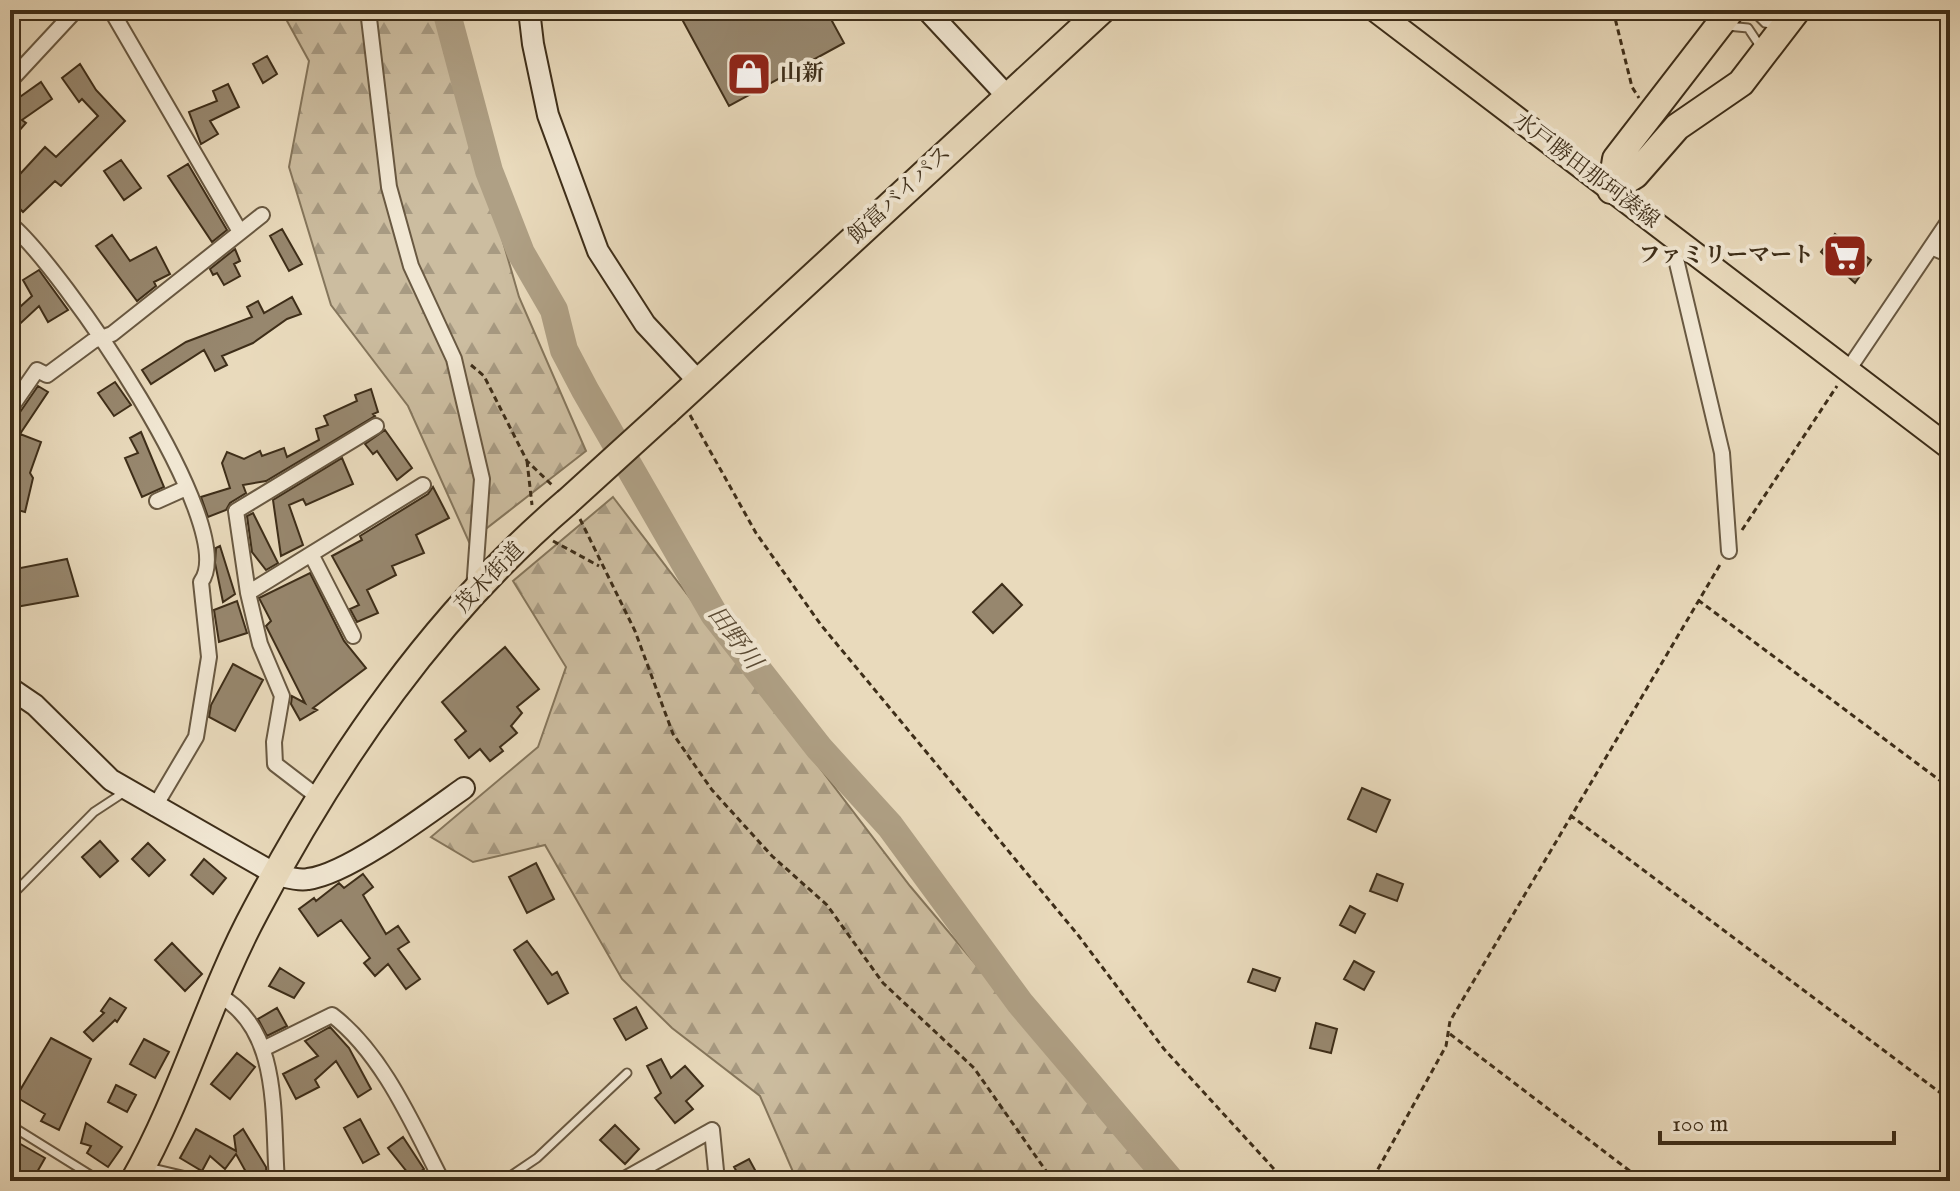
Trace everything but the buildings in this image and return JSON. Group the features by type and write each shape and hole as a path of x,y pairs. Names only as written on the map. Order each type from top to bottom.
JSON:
{"highway":[{"name":"飯富バイパス","path":"682,397 1102,10"},
{"path":"1611,190 1616,159 1731,10"},
{"path":"1611,190 1635,175 1677,127 1741,83 1793,16"},
{"name":"茂木街道","path":"137,1175 256,910 318,797 374,712 473,594 566,499 682,397"}],"main road":[{"name":"水戸勝田那珂湊線","path":"1375,10 1950,448"}],"street":[{"path":"10,81 76,10"},
{"path":"111,10 239,230"},
{"path":"368,10 389,187 411,266 454,359 482,479 473,594"},
{"path":"529,10 548,115 598,251 645,324 682,397"},
{"path":"927,10 1007,96"},
{"path":"10,409 37,370 47,375 102,338 262,215"},
{"path":"1848,370 1950,219"},
{"path":"10,224 28,238 102,338 149,410 186,488 208,551 208,572 201,582 209,657 196,737 154,808"},
{"path":"1677,240 1676,259 1722,453 1729,551"},
{"path":"1931,247 1950,255"},
{"path":"318,797 275,764 274,742 282,696 260,644 248,593 236,511 376,426"},
{"path":"248,593 423,485"},
{"path":"157,501 186,488"},
{"path":"311,554 353,636"},
{"path":"10,688 35,705 85,759 127,790 277,875 308,879 346,863 397,835 464,788"},
{"path":"218,995 242,1010 260,1036 277,1181"},
{"path":"263,1049 332,1015 352,1030 397,1097 441,1181"},
{"path":"621,1181 712,1130 717,1181"},
{"path":"137,1175 192,1181"}],"lane":[{"path":"1752,10 1765,23 1781,25 1793,16"},
{"path":"1715,32 1731,24 1748,28 1755,34 1760,49 1757,64"},
{"path":"10,897 94,812 127,790"},
{"path":"503,1181 537,1158 627,1073"},
{"path":"10,1125 100,1181"}],"path":[{"path":"1613,10 1632,87 1641,102 1650,90"},
{"path":"454,359 467,362 484,376 527,461 566,499 635,631 673,734 712,790 772,856 827,905 883,983 974,1068 1053,1181"},
{"path":"1373,1178 1450,1034 1450,1021 1570,815 1698,600 1848,370"},
{"path":"682,397 756,533 821,625 1078,935 1164,1049 1285,1181"},
{"path":"527,461 534,512"},
{"path":"551,538 554,543 601,567"},
{"path":"1698,600 1950,788"},
{"path":"1570,815 1950,1100"},
{"path":"1450,1034 1643,1181"}],"green space":[{"path":"281,10 436,10 519,297 586,451 469,542 408,406 331,305 289,167 309,61"},
{"path":"613,497 910,886 1158,1181 797,1181 760,1096 672,1028 622,979 545,845 473,862 431,837 538,747 566,667 513,581"}],"waterway":[{"name":"田野川","path":"446,10 489,171 521,253 554,310 564,350 714,614 819,748 890,826 1020,1003 1171,1181"}],"place":[{"name":"山新","path":"749,74"},
{"name":"ファミリーマート","path":"1845,256"}]}
